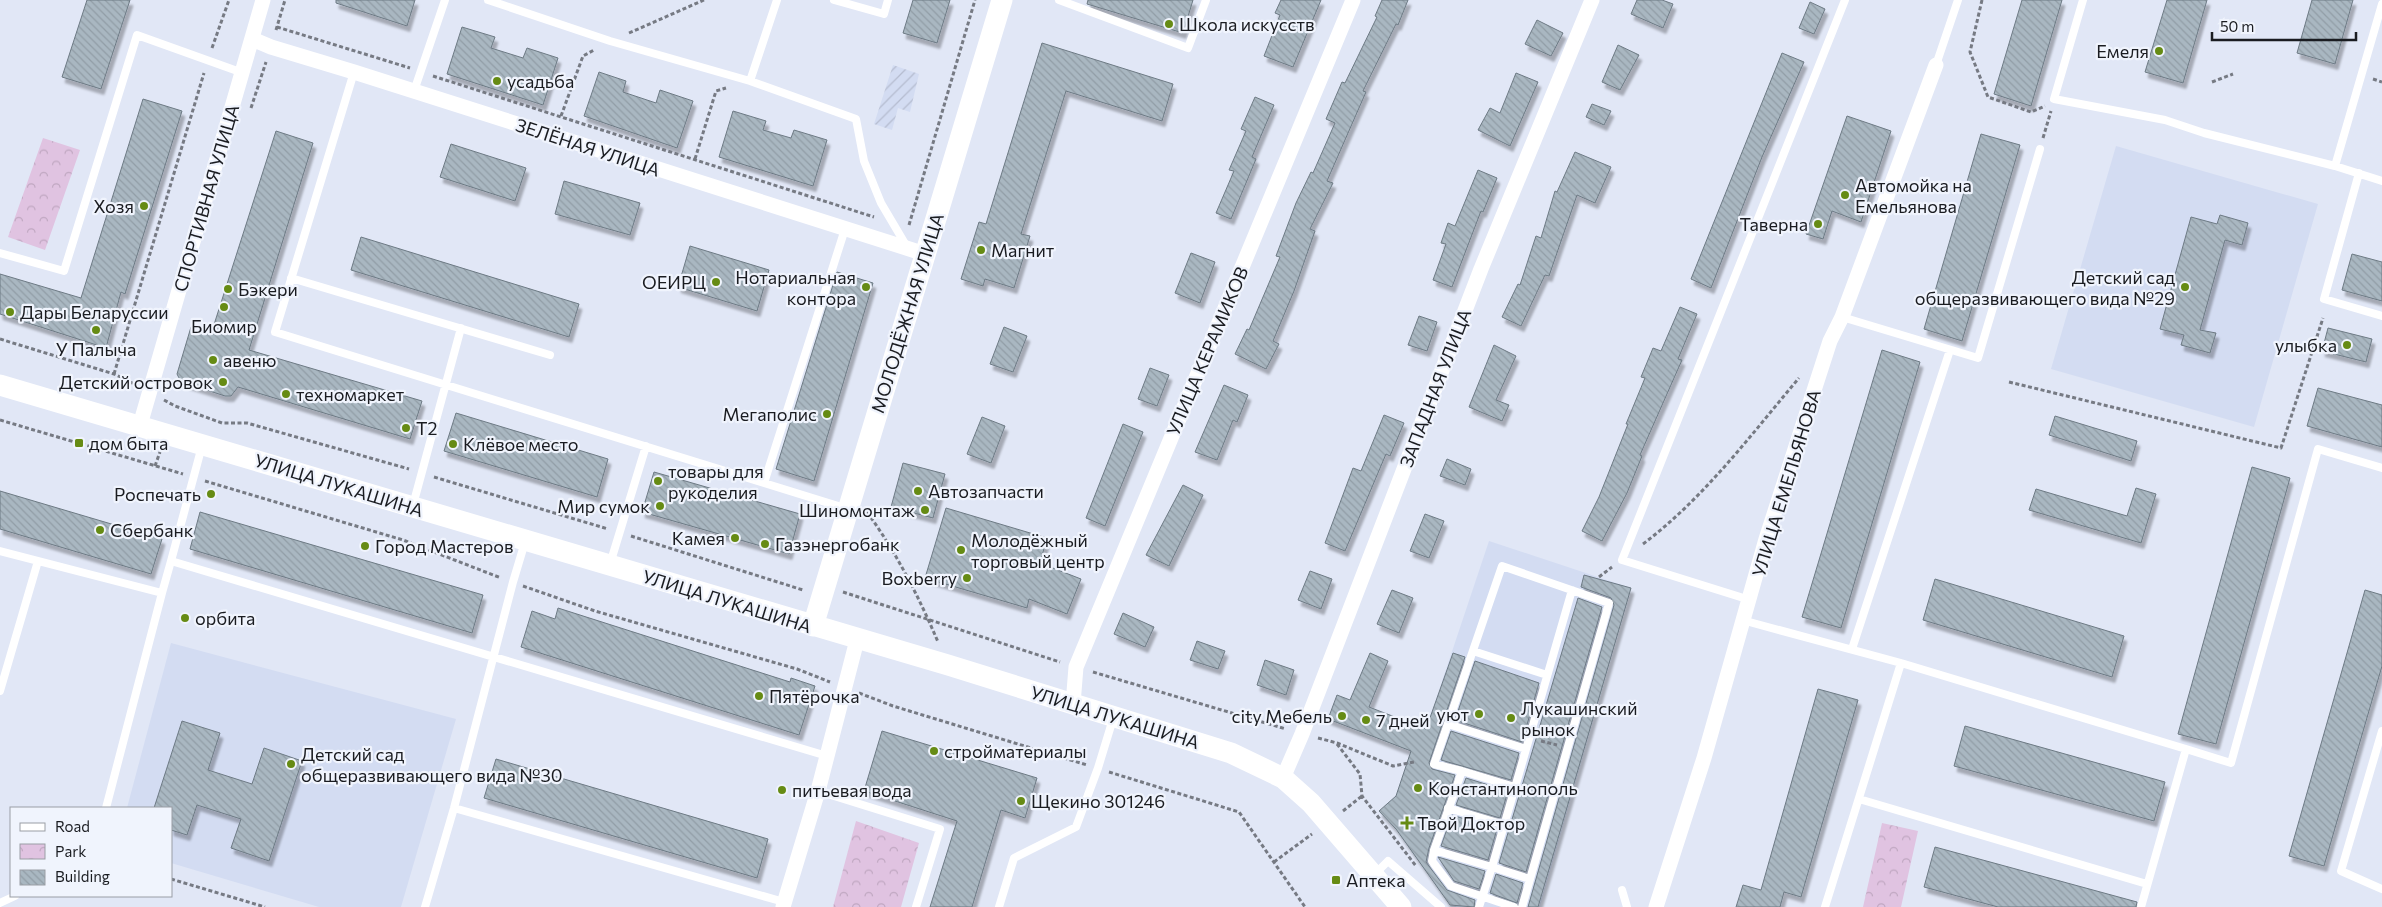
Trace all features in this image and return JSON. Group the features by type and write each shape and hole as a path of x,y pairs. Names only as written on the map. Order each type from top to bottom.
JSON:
{"main road":[{"name":"МОЛОДЁЖНАЯ УЛИЦА","path":"813,626 848,509 916,252 1002,0"},
{"name":"УЛИЦА ЛУКАШИНА","path":"0,385 140,425 857,640 948,665 1231,753 1283,778 1311,803 1401,907"}],"street":[{"name":"СПОРТИВНАЯ УЛИЦА","path":"140,425 264,0"},
{"name":"УЛИЦА КЕРАМИКОВ","path":"1073,704 1076,667 1353,0"},
{"name":"ЗАПАДНАЯ УЛИЦА","path":"1283,778 1302,734 1481,269 1592,0"},
{"name":"ЗЕЛЁНАЯ УЛИЦА","path":"252,39 271,47 916,252"},
{"name":"УЛИЦА ЕМЕЛЬЯНОВА","path":"1656,907 1704,758 1742,620 1750,600 1784,482 1830,342 1842,317 1936,65"},
{"path":"784,905 818,791 857,640"}],"lane":[{"path":"414,91 445,0"},
{"path":"488,0 610,41 750,81 856,119 864,161 881,203 893,223 916,252"},
{"path":"750,81 777,0"},
{"path":"834,0 884,14 888,0"},
{"path":"1059,0 1083,4 1188,48 1206,0"},
{"path":"1750,600 1622,560 1845,0"},
{"path":"1936,65 1958,0"},
{"path":"2082,0 2054,99 2165,120 2204,133 2335,166 2382,181"},
{"path":"2335,166 2382,4"},
{"path":"0,253 64,271 137,35 243,73"},
{"path":"354,72 275,332 848,509"},
{"path":"1842,317 1978,358 2040,149"},
{"path":"2359,174 2324,299 2382,316"},
{"path":"764,483 846,229"},
{"path":"291,278 550,355"},
{"path":"413,507 461,328"},
{"path":"1852,649 1950,350"},
{"path":"106,807 202,444"},
{"path":"609,566 646,446"},
{"path":"1742,620 1901,663 2231,763 2318,449 2382,468"},
{"path":"425,907 454,808 513,582 526,540"},
{"path":"0,551 162,593"},
{"path":"0,691 38,561"},
{"path":"171,561 827,756"},
{"path":"1515,787 1434,764 1502,566 1609,603 1522,907"},
{"path":"1479,907 1505,825 1572,590"},
{"path":"1473,651 1547,676"},
{"path":"1825,907 1901,663"},
{"path":"999,907 1014,858 1076,827 1098,768 1113,717"},
{"path":"1448,724 1526,749"},
{"path":"2382,731 2341,871 2382,889"},
{"path":"2141,907 2186,749"},
{"path":"1462,771 1448,808 1432,861 1451,886 1514,907"},
{"path":"818,791 940,829 916,907"},
{"path":"1859,799 2147,884"},
{"path":"454,808 784,905"},
{"path":"1448,808 1505,825"},
{"path":"1434,850 1530,879"},
{"path":"1374,876 1388,862 1441,907"},
{"path":"1622,890 1627,907"},
{"path":"0,904 13,897"}],"path":[{"path":"114,374 208,59 229,0"},
{"path":"1982,0 1970,52 1988,97 2031,112 2039,109"},
{"path":"277,28 421,72 893,223"},
{"path":"2212,82 2233,74"},
{"path":"694,159 716,91 750,81"},
{"path":"2042,138 2049,117"},
{"path":"2009,382 2281,448 2323,318"},
{"path":"0,339 114,374 175,406 222,423 247,423 422,473 620,532 822,596 838,591 1076,667 1337,743 1393,766 1414,762"},
{"path":"1599,578 1664,527 1710,485 1804,372"},
{"path":"0,420 403,540 595,611 797,669 893,706 1239,812 1305,907"},
{"path":"848,509 864,508 884,536 929,619 948,665"},
{"path":"1529,737 1567,748"},
{"path":"1337,743 1360,774 1362,796 1419,870"},
{"path":"172,879 265,907"}],"shaded area":[{"path":"893,65 919,74 910,112 898,108 892,130 874,124"},
{"name":"Детский сад общеразвивающего вида №29","path":"2116,146 2318,204 2254,427 2051,369"},
{"name":"Лукашинский рынок","path":"1489,541 1631,588 1540,907 1455,907 1450,905 1412,851 1428,817 1414,765"},
{"name":"Детский сад общеразвивающего вида №30","path":"171,643 456,719 401,907 319,907 172,863 172,807 127,807"}],"green space":[{"path":"43,138 80,150 45,250 8,237"},
{"path":"856,821 919,843 901,907 833,907"},
{"path":"1882,823 1918,831 1901,907 1863,907"}],"building":[{"path":"87,0 130,0 101,89 62,77"},
{"path":"336,0 415,0 407,26 336,3"},
{"path":"913,0 950,0 937,43 903,33"},
{"name":"Школа искусств","path":"1088,0 1193,0 1183,33 1087,4"},
{"path":"1281,0 1321,0 1293,67 1264,56 1280,15 1275,13"},
{"path":"1382,0 1408,0 1398,25 1396,24 1363,91 1366,92 1327,181 1333,183 1310,229 1315,231 1294,291 1273,341 1279,344 1266,369 1235,354 1247,329 1249,330 1280,257 1276,256 1296,203 1311,172 1313,173 1335,123 1326,119 1342,82 1345,83 1377,17 1375,16"},
{"path":"1637,0 1662,0 1673,4 1663,28 1631,14"},
{"path":"2022,0 2062,0 2031,106 1994,94"},
{"path":"2167,0 2207,0 2183,83 2145,72"},
{"path":"2312,0 2353,0 2335,64 2297,53"},
{"path":"1810,2 1825,9 1814,34 1799,28"},
{"path":"1537,20 1563,33 1551,56 1525,44"},
{"path":"462,27 495,37 491,48 523,58 527,48 558,58 543,105 447,74"},
{"path":"1042,43 1173,84 1162,121 1066,91 1021,234 1030,236 1014,288 985,279 983,286 961,279 979,222 986,224"},
{"path":"1618,45 1639,55 1620,90 1602,82"},
{"path":"1782,53 1804,62 1762,157 1711,288 1691,279"},
{"path":"599,72 626,81 623,92 656,103 660,90 693,101 677,148 584,116"},
{"path":"1516,73 1538,82 1510,146 1478,130 1490,108 1500,113"},
{"path":"1255,97 1274,105 1252,157 1256,159 1231,219 1216,213 1234,171 1229,170 1246,131 1241,129"},
{"path":"143,99 182,111 125,294 121,292 106,348 0,314 0,274 81,298"},
{"path":"1592,104 1611,111 1604,125 1586,117"},
{"path":"733,111 766,121 763,130 791,138 794,130 827,140 813,186 719,157"},
{"path":"1847,116 1891,131 1861,222 1832,211 1823,239 1806,234"},
{"path":"276,131 313,143 249,350 422,401 410,439 238,387 231,396 225,396 182,382 177,374 191,327 211,334"},
{"path":"1981,134 2020,145 1962,341 1924,329"},
{"path":"451,144 526,168 515,201 440,177"},
{"path":"1575,152 1611,167 1595,203 1577,195 1549,276 1545,275 1521,326 1502,317 1518,284 1520,285 1536,236 1541,238 1555,191 1557,192"},
{"path":"1478,170 1497,178 1483,212 1481,211 1452,287 1433,280 1446,244 1441,243 1448,223 1455,226"},
{"path":"564,181 640,203 630,235 555,214"},
{"path":"2220,215 2248,223 2242,245 2225,240 2200,330 2216,333 2210,353 2181,345 2184,335 2160,329 2191,217 2217,224"},
{"path":"361,237 579,304 569,337 351,270"},
{"path":"690,246 769,270 757,311 678,287"},
{"path":"1191,253 1215,262 1200,303 1175,293"},
{"path":"2352,254 2382,262 2382,301 2342,290"},
{"path":"837,272 873,283 814,481 776,469"},
{"path":"1680,307 1697,314 1678,359 1682,360 1640,455 1642,456 1627,493 1602,541 1582,531 1599,497 1628,424 1626,424 1645,378 1641,377 1653,348 1661,351"},
{"path":"1419,316 1437,322 1427,351 1408,345"},
{"path":"1004,327 1027,336 1013,372 990,364"},
{"name":"улыбка","path":"2328,328 2372,339 2366,362 2322,351"},
{"path":"1494,345 1516,356 1496,400 1509,405 1502,421 1469,407"},
{"path":"1882,350 1920,362 1841,628 1802,617"},
{"path":"1150,368 1169,375 1157,406 1138,399"},
{"path":"1224,385 1248,395 1237,422 1233,420 1217,460 1195,452"},
{"path":"2318,388 2382,405 2382,447 2307,426"},
{"path":"456,413 608,459 597,497 444,451"},
{"path":"1384,415 1404,423 1390,456 1386,454 1345,551 1325,543 1353,468 1361,471"},
{"path":"2055,416 2137,441 2131,461 2049,435"},
{"path":"982,417 1005,426 991,463 967,454"},
{"path":"1123,424 1143,432 1105,526 1086,518"},
{"path":"1447,459 1471,469 1465,485 1440,476"},
{"name":"Автозапчасти","path":"903,463 945,474 933,518 891,507"},
{"path":"2252,467 2290,478 2216,744 2178,734"},
{"path":"654,472 800,514 789,554 642,512"},
{"path":"1183,485 1203,495 1169,566 1146,555"},
{"path":"2136,488 2156,494 2141,543 2029,510 2036,489 2127,516"},
{"path":"0,491 162,539 151,574 0,529"},
{"path":"946,508 1047,538 1040,563 1081,579 1067,614 1029,599 1027,608 925,578"},
{"path":"200,512 483,595 472,633 190,549"},
{"path":"1425,514 1444,521 1429,558 1410,551"},
{"path":"1310,571 1332,579 1321,609 1298,600"},
{"path":"1584,575 1631,588 1538,907 1528,907 1614,605 1611,598 1581,587"},
{"path":"1935,579 2124,636 2112,677 1923,620"},
{"path":"1392,590 1413,598 1399,633 1377,624"},
{"path":"2365,590 2382,595 2382,666 2324,866 2289,856"},
{"path":"1578,598 1602,607 1526,872 1499,863"},
{"path":"558,608 790,682 791,678 815,686 799,735 521,647 532,611 555,619"},
{"path":"1123,613 1154,627 1145,647 1114,634"},
{"path":"1197,641 1225,651 1218,669 1190,660"},
{"path":"1370,653 1388,661 1369,707 1426,729 1453,653 1465,657 1429,763 1432,769 1455,775 1429,848 1426,862 1447,890 1475,900 1474,907 1450,905 1396,829 1379,811 1396,796 1411,751 1328,719 1337,695 1350,700"},
{"path":"1265,660 1294,670 1286,695 1257,685"},
{"path":"1475,661 1539,683 1522,742 1455,720"},
{"path":"1818,689 1858,700 1801,897 1784,892 1780,907 1736,907 1743,885 1761,890"},
{"path":"182,721 220,733 208,770 252,784 264,748 302,761 269,861 231,848 241,819 197,805 187,835 172,830 172,807 154,807"},
{"path":"1965,726 2165,782 2154,821 1954,766"},
{"path":"882,731 1037,778 1025,818 1001,810 972,907 930,907 957,821 864,791"},
{"path":"1451,731 1519,753 1511,780 1441,760"},
{"path":"496,759 768,839 757,878 484,798"},
{"path":"1466,778 1508,791 1500,818 1456,805"},
{"path":"1452,815 1497,829 1488,860 1441,846"},
{"path":"1935,847 2137,902 2136,907 1998,907 1924,887"},
{"path":"1438,857 1485,871 1479,889 1454,881"},
{"path":"1496,874 1523,883 1517,903 1490,893"}],"place":[{"name":"Школа искусств","path":"1169,24"},
{"name":"Емеля","path":"2159,51"},
{"name":"усадьба","path":"497,81"},
{"name":"Автомойка на Емельянова","path":"1845,195"},
{"name":"Хозя","path":"144,206"},
{"name":"Таверна","path":"1818,224"},
{"name":"Магнит","path":"981,250"},
{"name":"OEИРЦ","path":"716,282"},
{"name":"Нотариальная контора","path":"866,287"},
{"name":"Детский сад общеразвивающего вида №29","path":"2185,287"},
{"name":"Бэкери","path":"228,289"},
{"name":"Биомир","path":"224,307"},
{"name":"Дары Беларуссии","path":"10,312"},
{"name":"У Палыча","path":"96,330"},
{"name":"улыбка","path":"2347,345"},
{"name":"авеню","path":"213,360"},
{"name":"Детский островок","path":"223,382"},
{"name":"техномаркет","path":"286,394"},
{"name":"Мегаполис","path":"827,414"},
{"name":"T2","path":"406,428"},
{"name":"дом быта","path":"79,443"},
{"name":"Клёвое место","path":"453,444"},
{"name":"товары для рукоделия","path":"658,481"},
{"name":"Автозапчасти","path":"918,491"},
{"name":"Роспечать","path":"211,494"},
{"name":"Мир сумок","path":"660,506"},
{"name":"Шиномонтаж","path":"925,510"},
{"name":"Сбербанк","path":"100,530"},
{"name":"Камея","path":"735,538"},
{"name":"Газэнергобанк","path":"765,544"},
{"name":"Город Мастеров","path":"365,546"},
{"name":"Молодёжный торговый центр","path":"961,550"},
{"name":"Boxberry","path":"967,578"},
{"name":"орбита","path":"185,618"},
{"name":"Пятёрочка","path":"759,696"},
{"name":"уют","path":"1479,714"},
{"name":"city Мебель","path":"1342,716"},
{"name":"Лукашинский рынок","path":"1511,718"},
{"name":"7 дней","path":"1366,720"},
{"name":"стройматериалы","path":"934,751"},
{"name":"Детский сад общеразвивающего вида №30","path":"291,764"},
{"name":"Константинополь","path":"1418,788"},
{"name":"питьевая вода","path":"782,790"},
{"name":"Щекино 301246","path":"1021,801"},
{"name":"Твой Доктор","path":"1407,823"},
{"name":"Аптека","path":"1336,880"}]}
